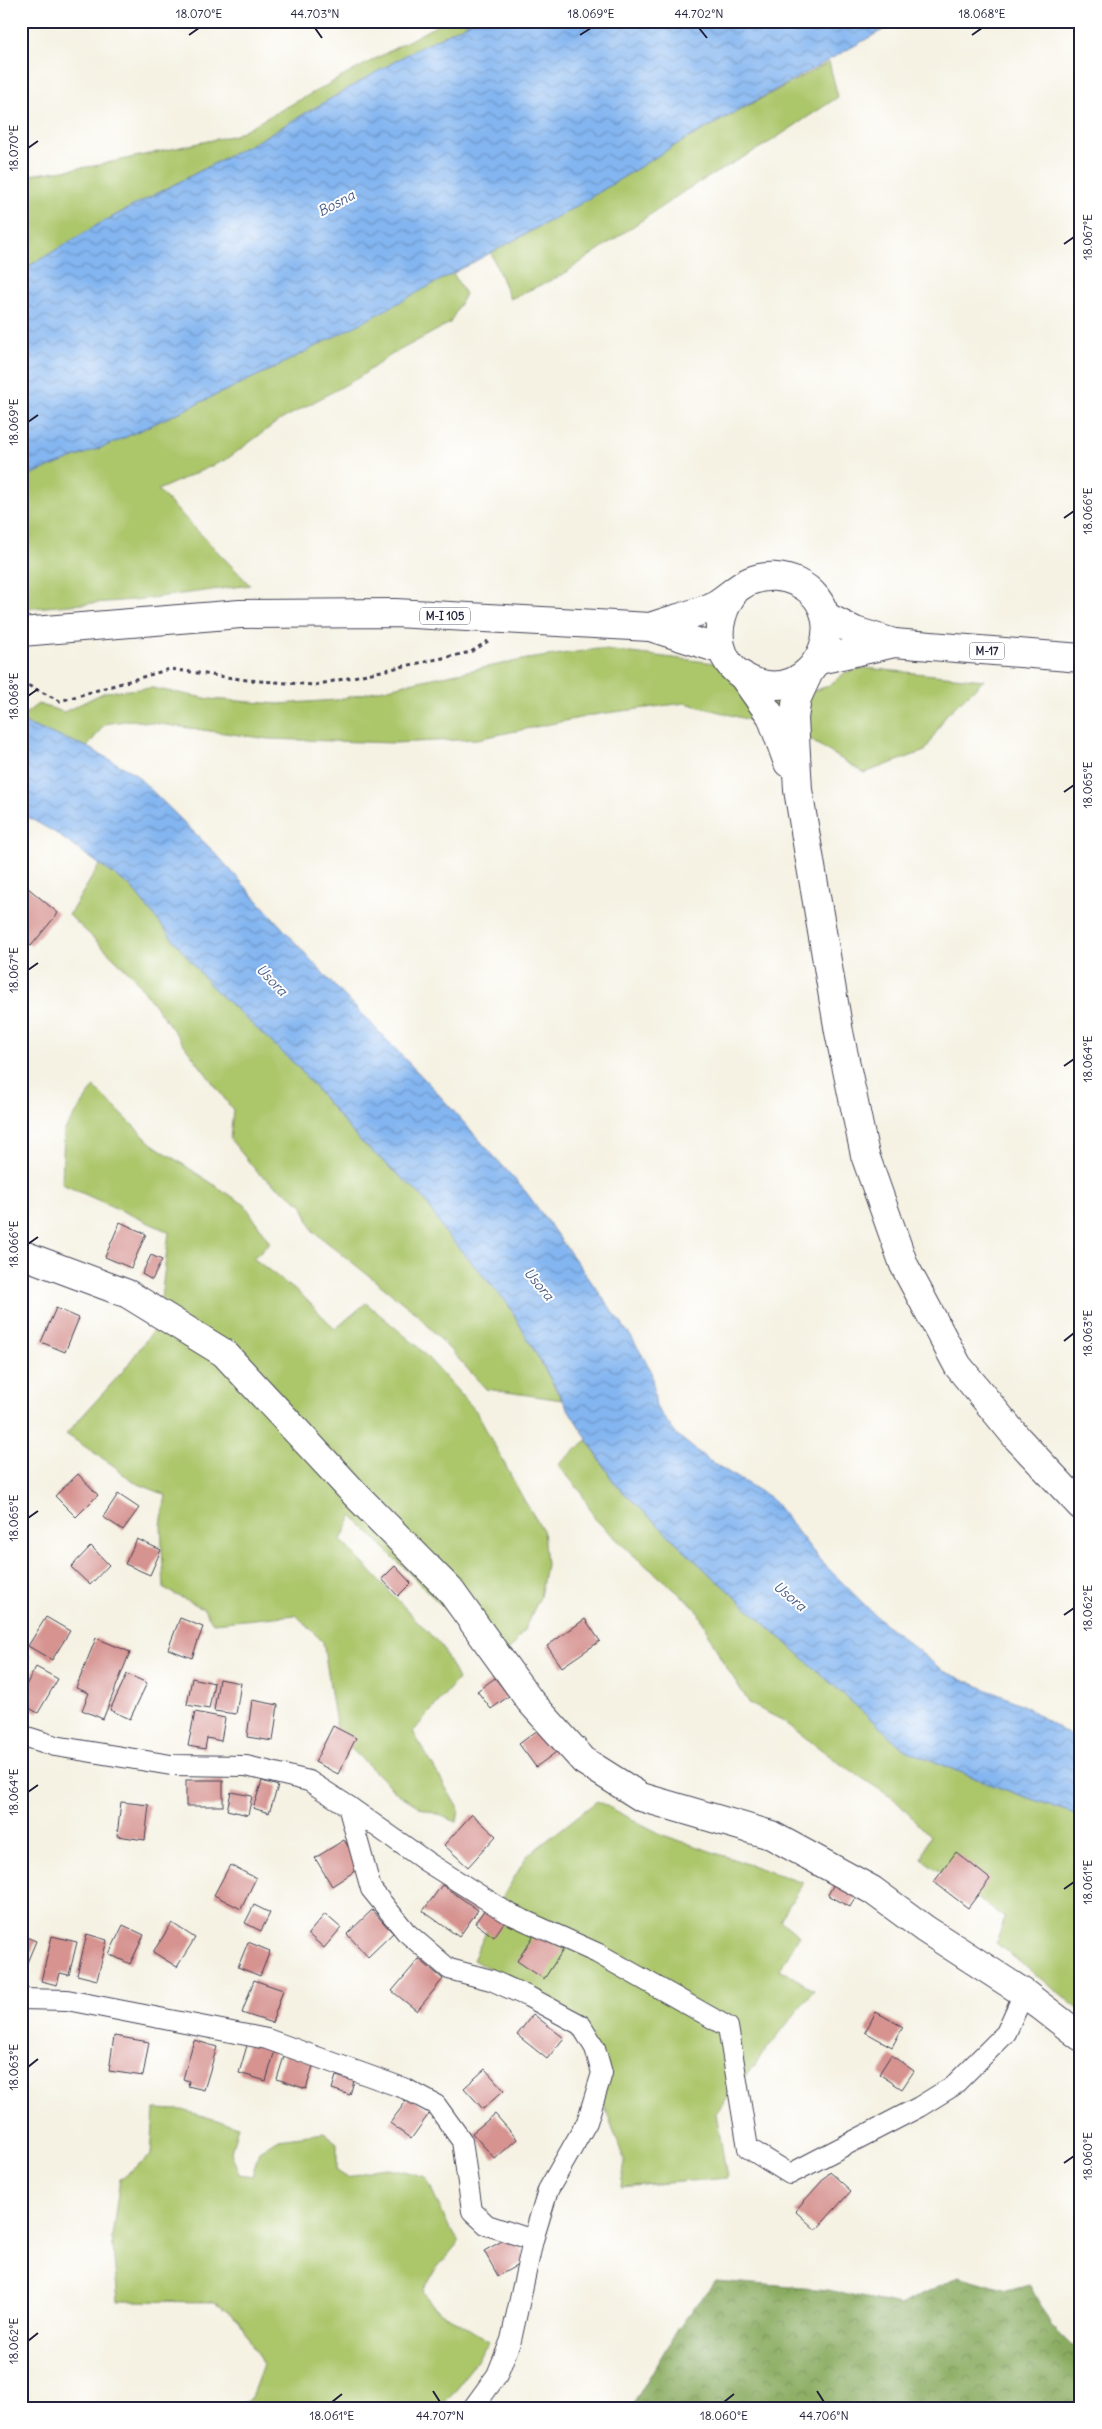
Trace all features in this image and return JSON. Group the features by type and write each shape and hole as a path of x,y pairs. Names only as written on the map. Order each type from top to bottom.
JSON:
{"street":[{"path":"650,627 712,606 748,582 764,577 780,577 796,581 809,590 819,603 825,616 827,631 825,646 797,698 794,718 798,790 839,1032 865,1155 904,1265 958,1366 1018,1438 1081,1506"},
{"path":"735,591 725,604 721,615 719,632 722,650 730,664 742,676 771,716 798,790"},
{"name":"M-I 105","path":"21,632 240,614 395,613 650,627"},
{"name":"M-17","path":"825,616 855,630 894,643 1081,658"},
{"path":"650,627 722,650"},
{"name":"M-17","path":"742,676 759,683 777,685 795,680 815,665 894,643"},
{"path":"21,1254 128,1294 224,1353 356,1495 450,1590 530,1701 584,1761 640,1796 771,1835 872,1890 925,1929 1024,1993 1081,2037"},
{"path":"21,1735 55,1746 171,1765 246,1766 309,1781 427,1862 508,1913 597,1953 728,2027 748,2148 790,2174 919,2107 953,2086 1006,2033 1024,1993"},
{"path":"348,1806 371,1888 406,1932 449,1969 491,1980 529,1997 581,2026 594,2048 602,2073 590,2114 566,2162 548,2190 533,2240 511,2340 497,2375 474,2408"},
{"path":"21,1999 68,2000 267,2039 406,2089 436,2105 462,2140 472,2211 486,2225 533,2240"}],"path":[{"path":"21,682 60,701 170,669 247,680 315,685 471,652 493,638"}],"green space":[{"path":"445,21 473,21 411,52 261,139 99,224 21,271 21,176 94,166 235,135"},
{"path":"829,62 838,97 770,142 686,190 562,275 510,299 491,253 575,207 672,147"},
{"path":"453,273 465,294 450,323 391,355 358,378 277,422 227,459 158,490 250,585 144,599 21,609 21,478 113,443 274,368"},
{"path":"597,649 724,664 801,695 828,686 846,672 865,668 984,680 946,715 925,751 864,773 799,733 685,703 599,714 477,739 394,743 268,739 131,720 105,724 87,747 21,722 21,717 38,704 64,712 105,692 152,688 210,699 279,704 336,700 527,659"},
{"path":"100,864 130,886 211,986 297,1066 357,1138 423,1197 444,1231 508,1304 562,1400 486,1389 418,1315 313,1231 302,1204 258,1173 230,1139 233,1110 132,975 69,915"},
{"path":"94,1087 152,1144 245,1205 270,1243 253,1258 304,1297 335,1329 366,1303 417,1346 476,1411 524,1500 543,1530 546,1565 540,1597 523,1632 495,1669 444,1608 352,1516 341,1540 442,1647 458,1679 413,1732 459,1810 457,1822 421,1808 397,1793 338,1736 323,1642 296,1615 213,1623 203,1608 164,1589 161,1525 166,1495 131,1481 114,1466 66,1434 123,1371 158,1324 169,1232 62,1184 64,1131"},
{"path":"587,1440 615,1484 703,1568 904,1749 992,1785 1081,1816 1081,2011 996,1943 1005,1918 922,1859 930,1836 894,1799 839,1763 782,1720 750,1704 720,1657 696,1608 631,1553 595,1519 581,1492 558,1465"},
{"path":"597,1801 663,1835 803,1883 780,1920 799,1936 780,1969 814,1990 716,2113 727,2178 621,2187 625,2162 590,2066 565,2025 540,1996 473,1960 502,1898 527,1856"},
{"path":"154,2109 182,2110 238,2126 231,2152 239,2174 252,2176 259,2151 278,2139 324,2133 337,2143 337,2171 348,2178 387,2168 426,2177 446,2221 459,2242 435,2270 423,2291 433,2307 489,2341 461,2384 441,2408 232,2408 250,2400 263,2365 239,2320 216,2302 118,2301 112,2237 120,2179 151,2155"},
{"path":"959,2276 1007,2290 1029,2284 1051,2325 1081,2355 1081,2408 631,2408 678,2328 716,2281 828,2290 900,2305"}],"water":[{"name":"Bosna","path":"473,21 899,21 672,147 575,207 367,320 274,368 113,443 21,478 21,271 99,224 261,139 411,52"},
{"name":"Usora","path":"21,722 87,747 134,773 217,855 328,979 431,1086 526,1192 632,1338 651,1370 656,1407 676,1434 708,1460 771,1498 819,1559 877,1617 943,1671 1021,1704 1071,1736 1081,1739 1081,1816 992,1785 904,1749 703,1568 615,1484 562,1399 508,1304 444,1231 423,1197 357,1138 297,1066 211,986 130,886 54,832 21,813"}],"building":[{"path":"21,882 58,913 31,946 21,938"},
{"path":"120,1222 146,1234 131,1268 105,1257"},
{"path":"151,1255 162,1260 152,1280 142,1274"},
{"path":"56,1308 79,1318 65,1352 41,1342"},
{"path":"78,1474 98,1495 76,1517 55,1496"},
{"path":"118,1494 139,1508 123,1530 103,1517"},
{"path":"137,1539 161,1550 150,1575 125,1564"},
{"path":"91,1546 109,1565 90,1585 71,1567"},
{"path":"395,1566 411,1583 398,1596 382,1579"},
{"path":"46,1617 70,1631 52,1660 28,1646"},
{"path":"180,1618 203,1627 192,1658 168,1649"},
{"path":"585,1619 600,1641 562,1667 547,1646"},
{"path":"96,1638 130,1652 103,1719 82,1710 89,1693 76,1688"},
{"path":"21,1653 28,1659 21,1666"},
{"path":"36,1667 58,1679 38,1713 21,1703 21,1694"},
{"path":"127,1674 147,1683 130,1719 110,1710"},
{"path":"192,1678 214,1683 209,1709 187,1705"},
{"path":"495,1678 509,1696 491,1709 477,1691"},
{"path":"219,1679 241,1683 236,1714 214,1711"},
{"path":"252,1700 278,1705 273,1741 247,1737"},
{"path":"195,1712 225,1718 221,1741 207,1738 205,1749 188,1746"},
{"path":"333,1726 356,1738 338,1774 315,1762"},
{"path":"542,1727 559,1750 536,1767 519,1744"},
{"path":"186,1780 223,1780 223,1806 186,1806"},
{"path":"262,1781 278,1786 269,1813 253,1808"},
{"path":"231,1792 252,1796 248,1815 227,1810"},
{"path":"121,1802 149,1805 145,1840 117,1836"},
{"path":"472,1814 496,1836 468,1867 444,1845"},
{"path":"344,1840 361,1867 332,1886 315,1858"},
{"path":"956,1852 990,1879 968,1908 934,1882"},
{"path":"230,1865 256,1878 241,1909 214,1895"},
{"path":"841,1870 863,1882 850,1907 828,1895"},
{"path":"442,1885 478,1910 459,1937 423,1911"},
{"path":"254,1905 270,1913 261,1931 245,1923"},
{"path":"488,1905 507,1918 494,1937 475,1923"},
{"path":"372,1910 393,1933 368,1957 347,1934"},
{"path":"325,1914 341,1928 324,1948 308,1934"},
{"path":"172,1923 195,1938 177,1967 153,1952"},
{"path":"123,1925 144,1935 130,1964 109,1954"},
{"path":"536,1932 563,1950 544,1979 517,1961"},
{"path":"87,1934 107,1940 97,1980 77,1975"},
{"path":"21,1935 36,1941 21,1977"},
{"path":"52,1936 77,1942 69,1975 60,1973 57,1985 41,1981"},
{"path":"248,1942 270,1951 260,1976 238,1967"},
{"path":"419,1959 443,1979 417,2011 392,1991"},
{"path":"254,1980 283,1990 272,2023 242,2013"},
{"path":"876,2012 903,2027 892,2047 865,2032"},
{"path":"533,2014 564,2038 547,2059 517,2035"},
{"path":"114,2036 149,2042 143,2076 109,2071"},
{"path":"194,2040 217,2047 204,2090 188,2086 189,2081 183,2079"},
{"path":"248,2042 275,2050 266,2081 239,2073"},
{"path":"285,2053 314,2063 306,2089 277,2079"},
{"path":"891,2055 914,2071 902,2089 879,2074"},
{"path":"485,2069 504,2090 483,2109 464,2088"},
{"path":"336,2076 354,2081 350,2095 332,2089"},
{"path":"410,2096 431,2111 411,2139 390,2123"},
{"path":"495,2114 517,2139 495,2159 472,2133"},
{"path":"830,2172 851,2191 816,2230 795,2211"},
{"path":"513,2235 527,2260 498,2276 484,2251"}]}
